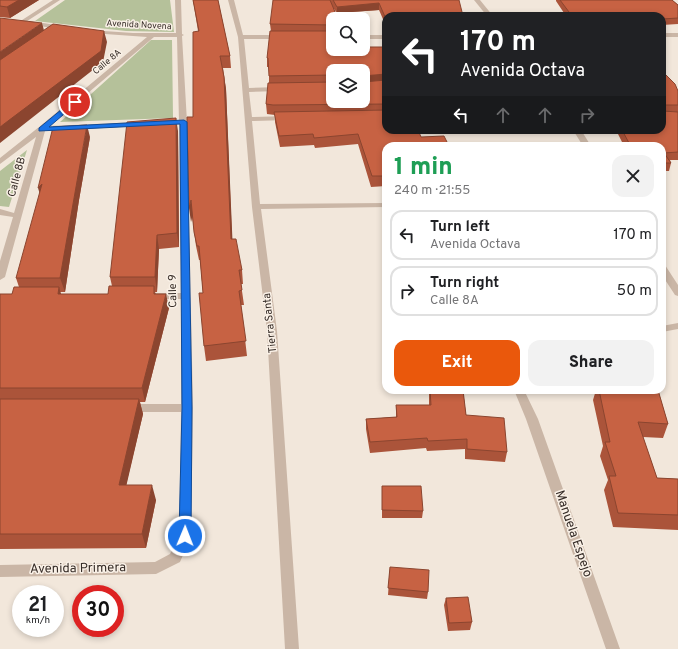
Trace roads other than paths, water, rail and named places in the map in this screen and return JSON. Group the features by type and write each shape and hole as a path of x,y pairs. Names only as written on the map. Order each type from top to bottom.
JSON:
{"street":[{"path":"22,22 57,0"},
{"name":"Calle 9","path":"156,568 175,558 185,536 187,408 180,122 181,35 178,0"},
{"name":"Tierra Santa","path":"231,0 241,37 256,207 272,331 292,649"},
{"path":"477,0 487,12"},
{"path":"15,21 68,28"},
{"path":"55,32 61,28"},
{"name":"Avenida Novena","path":"83,30 152,36 181,35"},
{"path":"666,35 678,35"},
{"name":"Calle 8A","path":"0,162 42,129 152,36"},
{"path":"241,37 287,37"},
{"path":"370,37 382,37"},
{"path":"246,90 286,89"},
{"path":"248,119 294,118"},
{"path":"42,129 152,124"},
{"name":"Calle 8B","path":"0,277 42,129"},
{"path":"256,207 382,205"},
{"path":"0,212 18,216"},
{"path":"666,274 678,293"},
{"path":"147,296 185,296"},
{"path":"666,328 678,326"},
{"name":"Manuela Espejo","path":"521,394 532,419 613,649"},
{"path":"117,408 187,408"},
{"name":"Avenida Primera","path":"0,571 156,568"}]}
